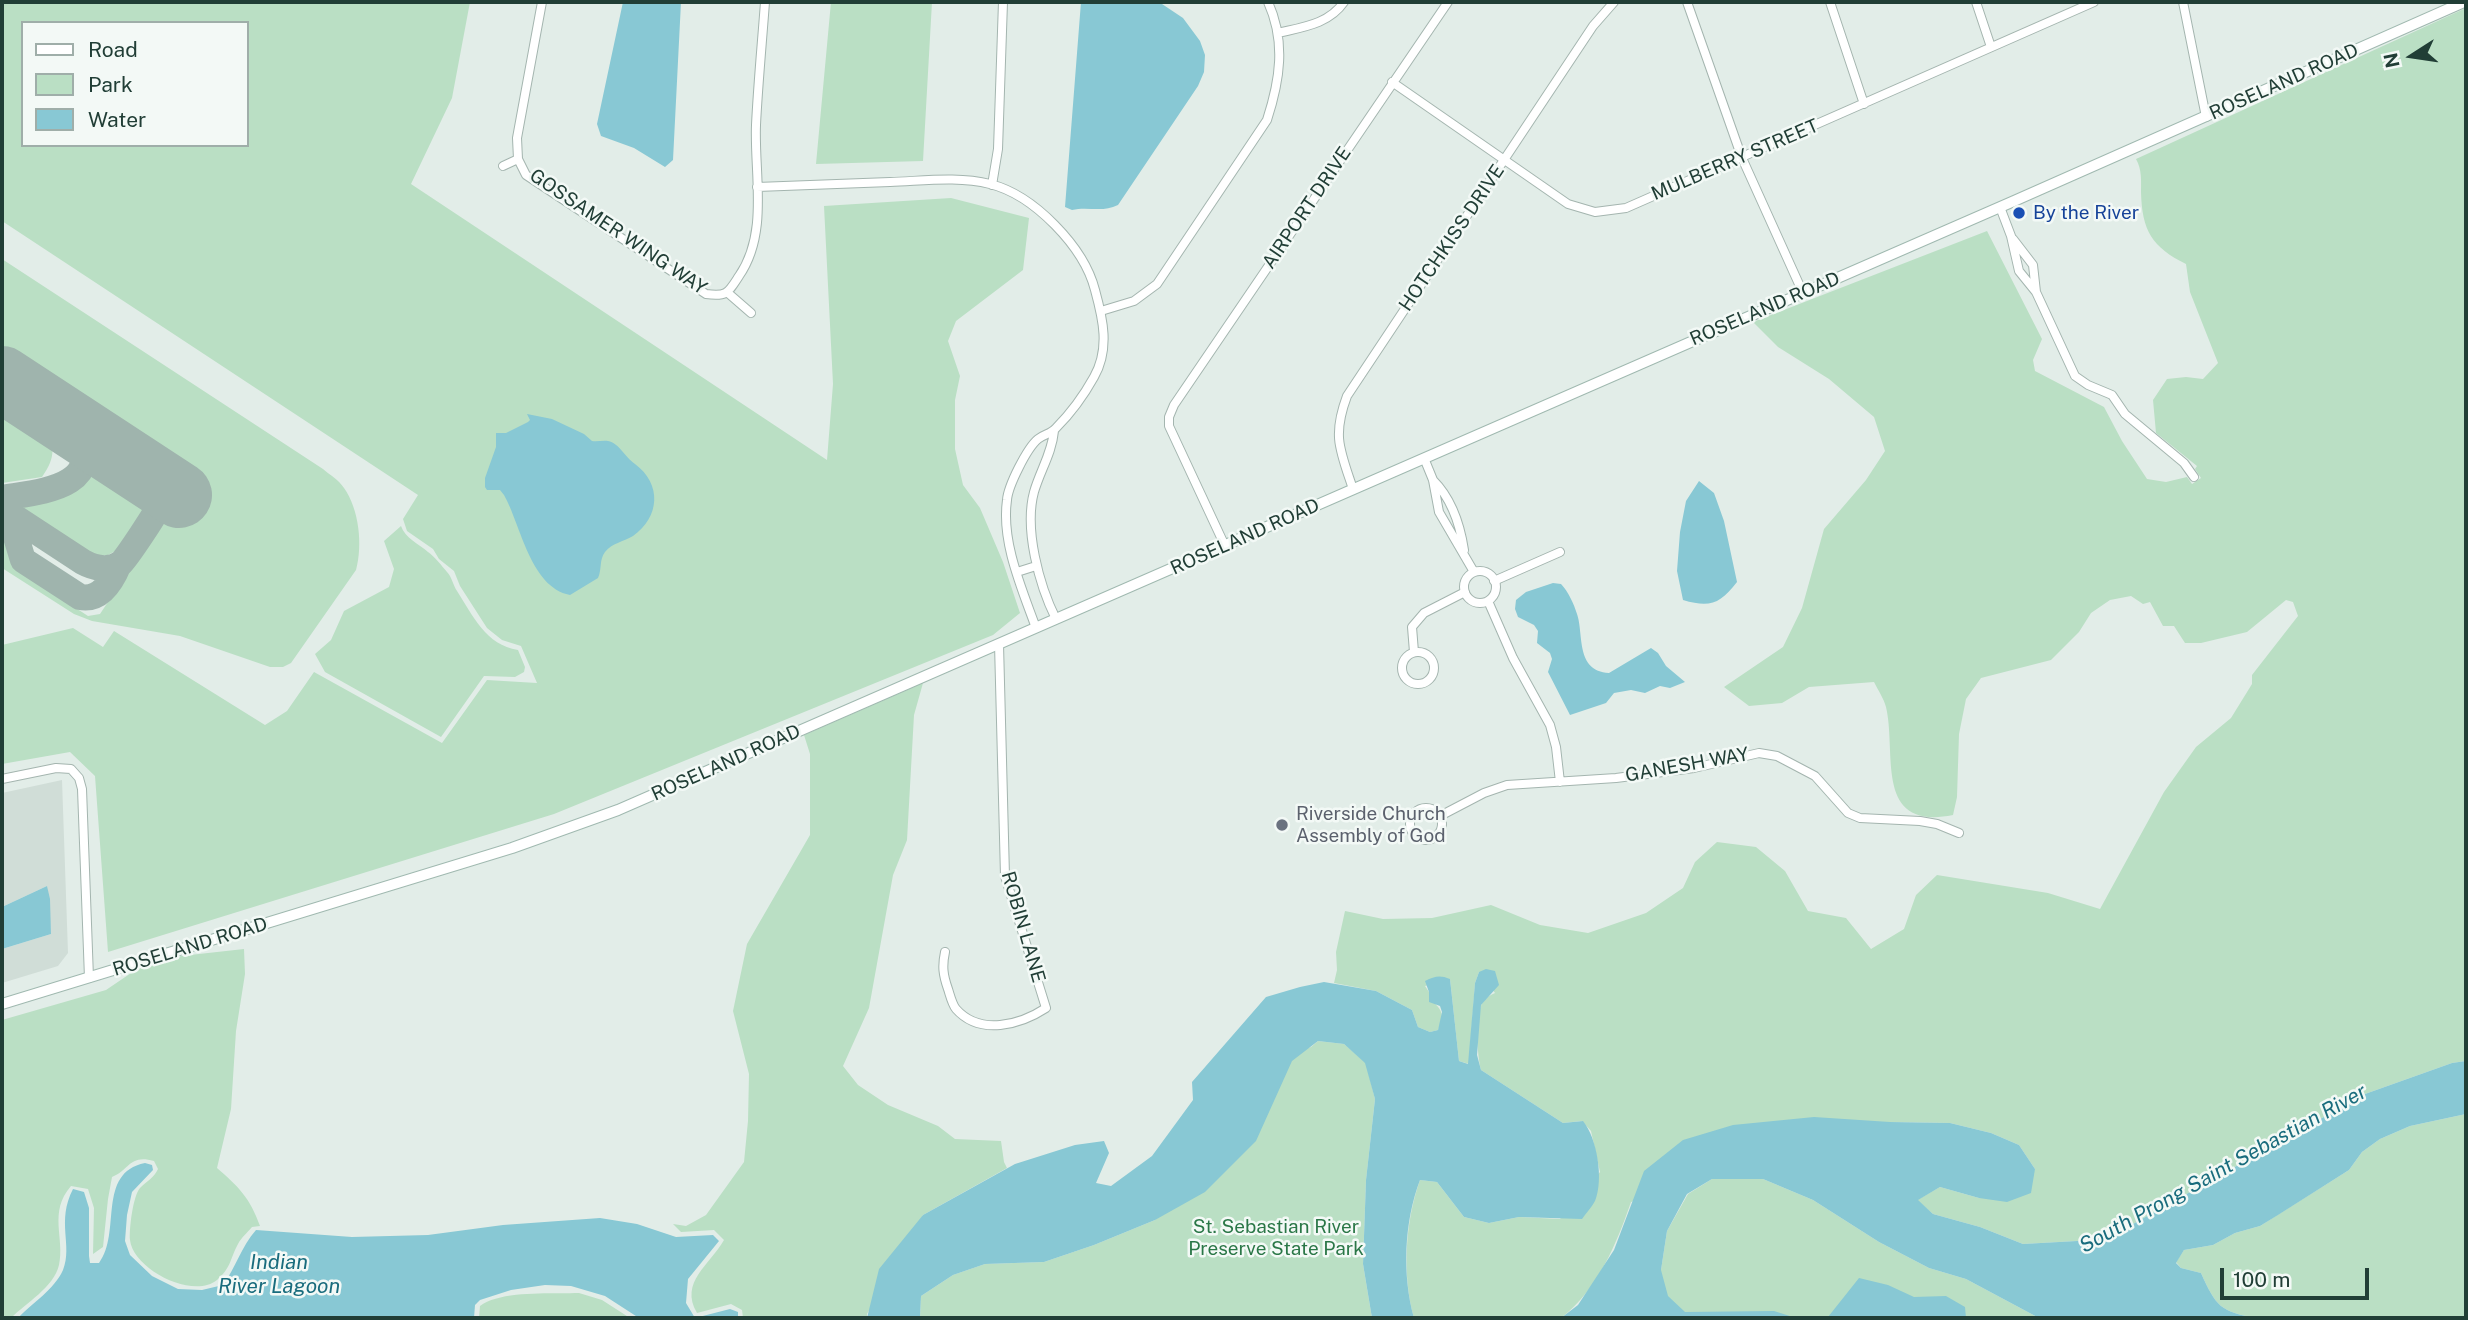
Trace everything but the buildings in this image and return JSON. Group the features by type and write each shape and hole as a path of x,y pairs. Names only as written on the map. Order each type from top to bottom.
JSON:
{"main road":[{"name":"ROSELAND ROAD","path":"2,1004 512,848 618,810 1225,547 2464,2"}],"street":[{"name":"GOSSAMER WING WAY","path":"542,2 517,138 518,159 526,175 706,294 720,296 728,293 748,262 756,237 756,132 765,2"},
{"path":"992,185 998,149 1003,2"},
{"path":"1101,311 1134,301 1157,284 1267,120 1277,90 1281,59 1279,33 1268,2"},
{"path":"1279,33 1318,23 1338,11 1344,2"},
{"name":"AIRPORT DRIVE","path":"1225,547 1169,426 1169,417 1174,405 1448,2"},
{"name":"HOTCHKISS DRIVE","path":"1353,489 1339,447 1338,420 1347,396 1593,26 1614,2"},
{"path":"1687,2 1742,158 1803,293"},
{"path":"1830,2 1864,104"},
{"path":"1976,2 1991,47"},
{"name":"MULBERRY STREET","path":"1392,82 1569,204 1595,212 1626,208 2094,2"},
{"path":"2183,2 2206,117"},
{"path":"503,166 518,159"},
{"path":"757,187 952,180 992,185 1044,214 1071,242 1092,278 1105,337 1102,355 1095,376 1054,431 1038,439 1019,468 1006,498 1007,531 1017,572 1037,628"},
{"path":"2000,207 2011,236 2019,271 2036,292 2075,376 2088,386 2112,395 2125,414 2184,463 2194,477"},
{"path":"2011,236 2033,265 2036,292"},
{"path":"728,293 751,313"},
{"path":"1054,431 1053,446 1033,495 1031,521 1036,566 1044,594 1056,619"},
{"path":"1424,458 1445,523 1474,572"},
{"path":"1433,480 1446,496 1457,518 1465,553"},
{"path":"1436,501 1446,496"},
{"path":"1445,523 1457,518"},
{"path":"1494,581 1560,552"},
{"path":"1017,572 1036,566"},
{"path":"1474,572 1485,572 1494,581 1494,593 1488,601 1474,602 1465,592 1467,578 1474,572"},
{"path":"1414,652 1412,627 1424,613 1465,592"},
{"path":"1488,601 1513,658 1550,725 1556,747 1560,782"},
{"name":"ROBIN LANE","path":"944,952 942,967 955,1008 972,1021 993,1026 1017,1022 1032,1017 1046,1007 1006,876 999,644"},
{"path":"1414,652 1423,653 1433,662 1432,676 1424,683 1414,684 1403,674 1405,658 1414,652"},
{"name":"GANESH WAY","path":"1440,816 1484,793 1507,785 1695,768 1759,753 1777,756 1815,776 1848,813 1860,818 1920,821 1937,824 1959,834"},
{"path":"2,779 56,768 71,769 79,778 89,978"},
{"name":"GANESH WAY","path":"1427,808 1440,816 1440,831 1432,838 1422,839 1411,831 1410,821 1418,810 1427,808"}],"shaded area":[{"path":"62,780 68,953 58,966 2,983 2,949 51,934 47,886 2,907 2,793"}],"green space":[{"path":"2,2 470,2 452,98 411,184 827,460 833,384 824,206 951,198 1029,218 1023,270 956,321 948,341 960,376 955,400 955,449 963,485 980,508 1003,562 1020,613 993,635 554,814 108,952 95,776 70,752 2,764 2,645 73,628 103,647 114,631 265,725 287,711 314,672 442,743 487,680 537,683 521,646 502,640 487,628 460,586 454,571 439,559 433,549 407,531 403,519 418,495 2,221"},
{"path":"831,2 932,2 923,161 816,164"},
{"path":"2466,8 2466,1061 2452,1063 2365,1094 2124,1229 2077,1241 2023,1244 1980,1227 1933,1214 1917,1200 1940,1187 1979,1198 2035,1169 2019,1145 1991,1133 1950,1123 1890,1122 1631,1202 1612,1250 1595,1280 1561,1318 1414,1318 1408,1284 1407,1249 1411,1213 1420,1180 1437,1182 1464,1217 1489,1223 1519,1217 1560,1219 1600,1172 1591,1131 1582,1121 1563,1123 1481,1070 1478,1055 1478,1018 1482,1003 1495,993 1479,972 1475,983 1469,1064 1459,1061 1450,979 1425,986 1429,998 1442,1015 1438,1030 1430,1032 1418,1027 1412,1010 1376,991 1334,983 1337,970 1336,952 1345,911 1383,919 1432,918 1491,905 1540,925 1588,933 1646,913 1683,888 1695,862 1717,842 1756,847 1785,871 1808,911 1846,918 1871,949 1904,929 1916,895 1937,875 2048,893 2100,909 2164,792 2196,747 2231,718 2252,684 2252,675 2298,616 2293,602 2286,600 2247,632 2201,643 2185,643 2174,626 2163,626 2150,602 2143,604 2131,596 2110,600 2091,613 2079,632 2051,660 1981,678 1966,699 1959,734 1957,797 1953,815 1928,817 1910,811 1900,800 1894,784 1886,707 1874,682 1809,687 1782,703 1749,706 1724,687 1783,647 1802,608 1824,529 1866,480 1885,451 1874,417 1829,379 1778,347 1753,322 1987,231 2042,339 2033,360 2035,371 2104,407 2147,479 2166,482 2187,477 2192,484 2201,478 2195,469 2197,466 2156,433 2153,400 2167,379 2203,379 2218,363 2190,292 2186,264 2157,244 2147,227 2136,159"},
{"path":"2,259 323,469 342,485 353,506 358,528 356,570 291,663 283,667 270,667 180,636 92,621 74,614 2,568 2,526 12,566 88,616 100,614 169,510 174,513 191,485 2,361"},
{"path":"2,400 36,423 50,440 53,451 42,477 2,483"},
{"path":"95,461 145,495 145,510 117,550 108,555 97,556 81,549 19,507 66,495 75,490 84,483"},
{"path":"401,526 409,537 433,556 449,574 481,628 497,642 518,650 525,667 524,672 515,677 484,676 441,737 325,672 315,654 331,640 344,611 389,587 394,569 384,541"},
{"path":"923,683 914,715 907,840 893,875 869,1008 843,1066 858,1085 888,1105 938,1126 955,1139 1001,1141 1007,1168 923,1215 867,1318 743,1318 742,1310 731,1304 697,1313 692,1302 694,1283 724,1240 714,1230 681,1232 673,1224 686,1226 706,1215 744,1162 749,1074 733,1011 747,944 810,835 810,754 804,735"},
{"path":"244,949 245,974 236,1031 231,1109 217,1168 243,1194 260,1226 252,1227 241,1240 228,1267 217,1280 194,1286 166,1278 141,1261 130,1240 135,1198 140,1188 158,1169 154,1161 134,1161 112,1177 103,1247 93,1254 94,1208 88,1189 71,1186 60,1206 60,1255 56,1273 46,1287 11,1318 2,1318 2,1020 106,990 137,969 159,962 181,956"},
{"name":"St. Sebastian River Preserve State Park","path":"1318,1041 1344,1044 1366,1063 1375,1099 1366,1180 1363,1264 1372,1318 920,1318 921,1296 953,1275 985,1264 1044,1262 1155,1220 1291,1053 1311,1047"},
{"path":"2466,1114 2466,1318 2245,1316 2221,1306 2201,1273 2181,1268 2176,1262 2184,1250 2213,1245 2235,1233 2260,1226 2349,1170 2362,1152 2380,1139 2410,1126"},
{"path":"1712,1179 1763,1179 1813,1200 1879,1242 1929,1268 1966,1279 2039,1318 1641,1318 1661,1270 1667,1231 1688,1194"},
{"path":"579,1293 602,1300 630,1318 479,1318 480,1306 501,1297"}],"water":[{"path":"623,2 681,2 673,160 665,167 634,148 601,136 597,124"},
{"path":"1081,2 1159,2 1183,18 1200,41 1205,55 1204,72 1198,86 1118,205 1106,209 1072,210 1065,207"},
{"path":"527,414 552,419 584,434 592,441 612,442 644,472 653,491 653,510 642,528 608,549 602,558 598,578 570,595 556,590 545,580 528,553 504,495 500,490 487,490 485,487 485,478 496,447 496,433 506,433 528,422 530,420"},
{"path":"1699,481 1714,493 1724,521 1737,582 1720,599 1707,604 1683,600 1677,571 1686,501"},
{"path":"1553,583 1561,584 1572,602 1579,622 1583,650 1591,666 1598,671 1609,673 1651,648 1658,653 1666,666 1685,682 1670,688 1660,686 1645,693 1631,690 1614,693 1606,703 1570,715 1548,672 1552,659 1550,653 1537,643 1538,631 1534,625 1518,617 1515,609 1516,600 1526,592"},
{"path":"47,886 51,934 2,949 2,907"},
{"path":"1486,969 1495,971 1499,985 1481,1005 1477,1055 1481,1070 1563,1123 1583,1121 1592,1138 1598,1159 1598,1192 1594,1203 1582,1219 1519,1217 1489,1223 1464,1217 1437,1182 1420,1180 1411,1213 1406,1249 1414,1318 1372,1318 1363,1264 1366,1180 1375,1099 1365,1063 1344,1044 1318,1041 1292,1061 1256,1141 1205,1192 1155,1220 1044,1262 985,1264 953,1275 921,1296 920,1318 867,1318 879,1269 923,1215 1015,1164 1075,1145 1104,1141 1109,1153 1096,1183 1111,1186 1152,1156 1193,1100 1192,1082 1266,997 1324,982 1376,991 1412,1010 1418,1027 1430,1032 1438,1030 1442,1012 1440,1006 1429,1002 1425,981 1438,977 1450,979 1459,1061 1468,1064 1475,983 1479,972"},
{"path":"2466,1061 2466,1114 2410,1126 2380,1139 2362,1152 2349,1170 2260,1226 2235,1233 2213,1245 2184,1250 2176,1263 2181,1268 2201,1273 2221,1306 2235,1313 2257,1318 2039,1318 1966,1279 1929,1268 1879,1242 1813,1200 1763,1179 1712,1179 1687,1194 1667,1231 1661,1270 1668,1296 1685,1312 1774,1311 1796,1318 1561,1318 1578,1305 1614,1250 1644,1171 1683,1140 1733,1125 1814,1117 1950,1123 1991,1133 2019,1145 2035,1169 2031,1193 2007,1202 1979,1198 1940,1187 1918,1200 1933,1214 1980,1227 2023,1244 2077,1241 2124,1229 2365,1094 2452,1063"},
{"name":"Indian River Lagoon","path":"145,1163 152,1165 153,1170 132,1192 125,1241 130,1255 152,1276 178,1289 202,1290 223,1285 256,1230 352,1237 428,1235 503,1225 600,1218 637,1224 676,1237 713,1235 719,1241 688,1279 686,1303 695,1318 639,1318 605,1296 571,1286 545,1285 511,1290 480,1300 475,1305 474,1318 18,1318 48,1290 63,1270 66,1261 66,1212 73,1189 84,1192 89,1208 90,1263 99,1263 106,1250 112,1206 120,1179 130,1169"},
{"path":"1859,1278 1888,1285 1914,1297 1946,1296 1965,1307 1966,1318 1820,1318 1828,1317"},
{"path":"730,1309 738,1312 738,1318 695,1318"}],"taxiway":[{"path":"2,498 51,489 76,475 83,464 85,449 79,430"},
{"path":"2,509 83,562 106,568 120,564 160,505 163,492 157,480"},
{"path":"4,511 13,527 23,560 80,597 100,593 113,577 119,564"}],"runway":[{"path":"2,379 179,495"}],"place":[{"name":"By the River","path":"2019,213"},
{"name":"Riverside Church Assembly of God","path":"1282,825"}],"water label":[{"name":"South Prong Saint Sebastian River","path":"2223,1169"}]}
